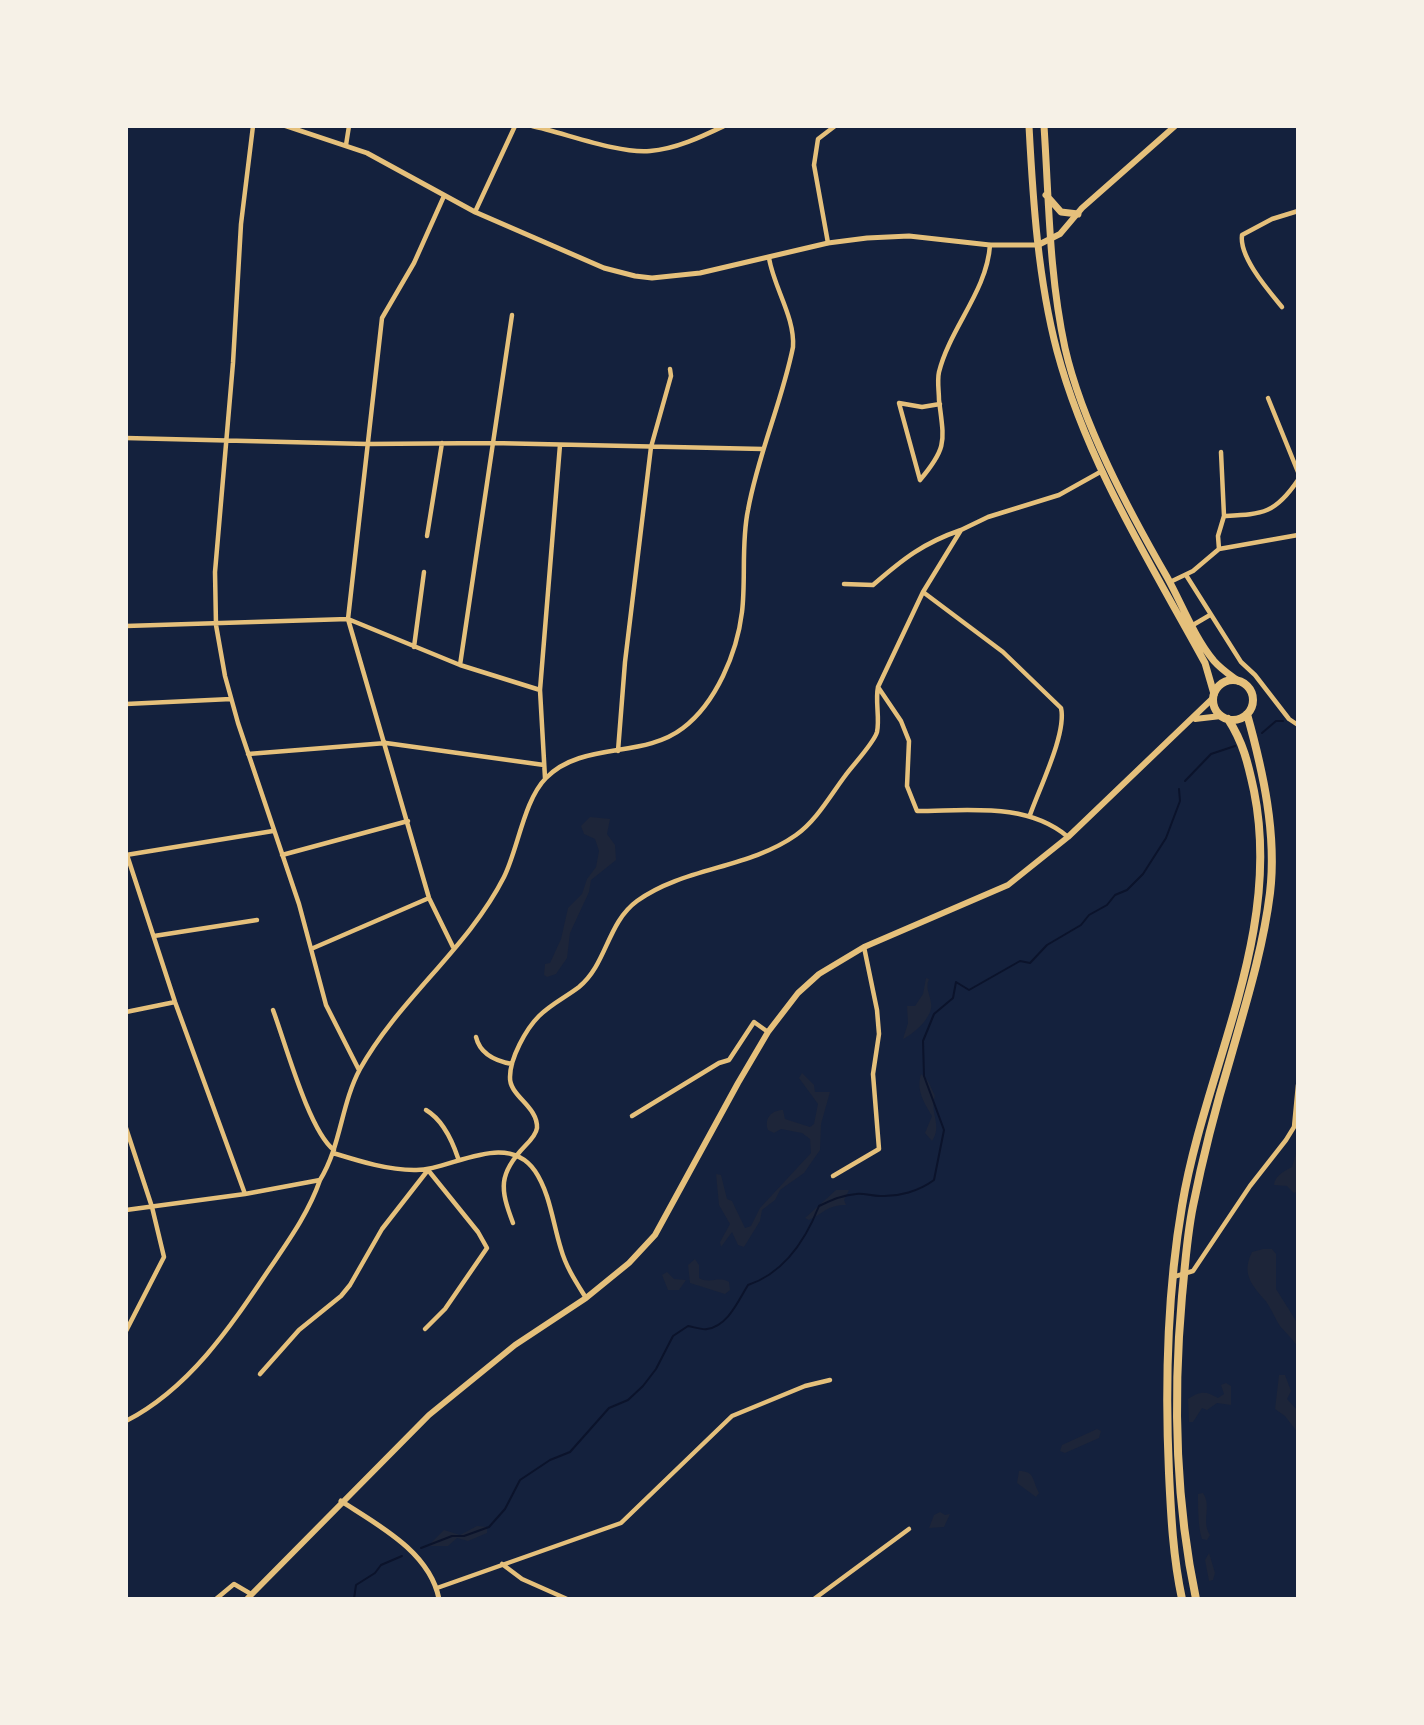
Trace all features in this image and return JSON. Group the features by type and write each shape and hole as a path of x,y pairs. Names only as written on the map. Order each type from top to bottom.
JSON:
{"highway":[{"path":"1182,1599 1176,1569 1166,1409 1173,1277 1182,1206 1196,1139 1253,939 1260,893 1257,808 1246,753 1241,740 1215,708 1213,696 1226,681 1238,681 1251,693 1252,704 1247,714 1238,719 1224,718"},
{"path":"1196,1599 1180,1497 1176,1382 1184,1275 1192,1209 1208,1139 1257,963 1270,893 1272,847 1268,806 1247,714"}],"main road":[{"path":"249,1597 341,1501 429,1415 515,1345 586,1298 629,1263 655,1234 768,1032 798,993 812,980 864,947 1008,885 1068,837 1194,720 1213,696 1205,663 1101,472 1083,430 1057,351 1038,245 1029,126"},
{"path":"1044,126 1049,242 1066,350 1110,467 1193,625 1214,660 1238,681"},
{"path":"1038,245 1049,242 1175,126"},
{"path":"1046,195 1061,212 1078,214"},
{"path":"1194,720 1224,718"}],"street":[{"path":"254,126 241,224 215,572 216,625 231,699 282,855 326,1005 359,1070"},
{"path":"285,126 346,145 388,164 475,212 604,268 635,276 652,278 700,273 828,243 909,236 990,245 1038,245"},
{"path":"346,145 349,126"},
{"path":"475,212 515,126"},
{"path":"532,126 610,147 647,152 672,148 724,126"},
{"path":"828,243 814,165 815,148 818,139 835,126"},
{"path":"444,196 414,263 382,318 348,619 386,743 429,898 453,947"},
{"path":"1282,307 1261,282 1240,245 1242,235 1272,219 1298,211"},
{"path":"940,404 922,407 899,403 920,480 933,464 944,444 938,375 960,320 983,278 990,245"},
{"path":"126,1421 160,1400 192,1372 221,1337 286,1243 314,1198 334,1151 343,1114 359,1070 504,876 534,796 545,778 571,760 662,741 682,730 698,715 713,694 730,657 742,614 747,512 763,449 790,364 794,334 772,274 769,258"},
{"path":"460,665 512,315"},
{"path":"618,751 625,662 651,447 671,376 670,369"},
{"path":"1268,398 1298,472"},
{"path":"126,438 367,444 492,443 763,449"},
{"path":"427,536 442,443"},
{"path":"545,778 540,690 560,445"},
{"path":"1220,549 1218,536 1224,516 1221,452"},
{"path":"844,584 873,585 906,556 932,540 988,517 1059,495 1110,467"},
{"path":"1224,516 1253,515 1270,510 1284,500 1298,480"},
{"path":"513,1223 505,1205 502,1185 514,1156 532,1139 537,1129 534,1113 511,1084 512,1064 539,1016 588,978 619,919 636,902 683,878 757,855 796,835 813,820 877,733 875,699 878,687 923,592 961,530"},
{"path":"1170,582 1186,575 1220,549 1298,535"},
{"path":"414,646 423,572"},
{"path":"1186,575 1240,662 1255,675 1289,719 1298,725"},
{"path":"923,592 1003,652 1061,708 1064,718 1030,815"},
{"path":"1193,625 1210,615"},
{"path":"126,626 216,625 288,619 348,619 460,665 540,690"},
{"path":"878,687 898,714 909,741 906,786 917,811 1000,812 1030,815 1053,824 1068,837"},
{"path":"126,704 231,699"},
{"path":"249,754 386,743 544,765"},
{"path":"282,855 408,821"},
{"path":"245,1194 175,1002 127,855 273,831"},
{"path":"311,950 429,898"},
{"path":"154,936 257,920"},
{"path":"833,1176 879,1149 873,1074 879,1034 864,947"},
{"path":"126,1012 175,1002"},
{"path":"273,1010 315,1125 334,1151 388,1167 428,1170 459,1158 480,1154 514,1156 533,1169 540,1179 561,1251 586,1298"},
{"path":"632,1116 719,1063 729,1060 754,1022 768,1032"},
{"path":"476,1036 478,1046 483,1052 512,1064"},
{"path":"1173,1277 1193,1271 1250,1186 1286,1140 1294,1127 1298,1085"},
{"path":"426,1110 433,1114 448,1135 459,1158"},
{"path":"126,1128 152,1206 164,1257 126,1331"},
{"path":"425,1329 445,1309 487,1248 478,1232 428,1170"},
{"path":"260,1374 299,1330 341,1296 350,1285 382,1229 428,1170"},
{"path":"126,1210 245,1194 320,1180"},
{"path":"437,1588 502,1564 585,1538 621,1523 732,1416 805,1386 830,1380"},
{"path":"341,1501 402,1543 437,1588 439,1599"},
{"path":"814,1599 909,1529"},
{"path":"502,1564 522,1579 567,1599"},
{"path":"216,1599 234,1584 249,1597"}],"shaded area":[{"path":"590,817 610,819 607,834 615,845 616,860 591,880 589,892 570,933 567,958 556,974 547,977 544,975 545,964 550,963 561,939 568,908 582,894 587,879 596,867 599,851 595,839 584,834 581,826"},
{"path":"926,978 929,979 931,1008 926,1019 917,1029 903,1039 908,1023 907,1006 915,1006 923,994"},
{"path":"802,1073 814,1085 815,1092 830,1092 821,1124 820,1150 804,1173 780,1190 775,1200 762,1210 760,1221 744,1247 738,1245 732,1232 721,1247 720,1242 730,1224 719,1205 716,1174 721,1175 727,1199 732,1201 745,1228 751,1226 760,1208 811,1153 810,1139 802,1133 781,1129 774,1133 768,1130 767,1126 772,1113 779,1110 783,1110 785,1119 810,1127 814,1124 818,1104 799,1078"},
{"path":"921,1074 928,1081 935,1096 936,1130 932,1141 925,1133 932,1116 920,1091"},
{"path":"1298,1146 1298,1191 1294,1193 1287,1186 1274,1185 1278,1176 1292,1167"},
{"path":"836,1190 849,1190 844,1200 846,1205 831,1207 809,1220 805,1218"},
{"path":"1272,1249 1276,1254 1276,1289 1298,1324 1298,1348 1280,1326 1249,1277 1248,1266 1252,1252"},
{"path":"695,1259 699,1265 699,1278 725,1280 729,1282 730,1290 725,1294 690,1283 688,1265"},
{"path":"667,1272 674,1279 686,1280 679,1290 668,1290 662,1275"},
{"path":"1279,1375 1285,1375 1291,1391 1287,1399 1298,1411 1298,1433 1285,1416 1275,1409"},
{"path":"1226,1383 1231,1386 1231,1405 1217,1403 1207,1410 1202,1408 1193,1422 1189,1422 1188,1399 1203,1393 1218,1398 1224,1394 1221,1385"},
{"path":"1097,1429 1101,1431 1099,1438 1065,1453 1060,1451 1062,1445"},
{"path":"1019,1471 1031,1475 1039,1493 1036,1497 1017,1483"},
{"path":"1203,1493 1207,1503 1206,1524 1210,1535 1207,1540 1202,1539 1199,1523 1198,1494"},
{"path":"940,1512 945,1515 950,1514 944,1527 929,1528 934,1515"},
{"path":"477,1526 487,1527 487,1533 468,1541 457,1538 448,1546 428,1546 444,1530 460,1535"},
{"path":"1209,1553 1215,1573 1213,1580 1209,1581 1205,1560"}],"waterway":[{"path":"1262,733 1276,721 1283,721"},
{"path":"1185,781 1211,754 1235,746"},
{"path":"421,1548 452,1536 464,1536 489,1527 505,1509 520,1480 550,1460 570,1452 609,1408 628,1400 643,1386 656,1369 673,1336 688,1326 705,1329 714,1327 727,1318 748,1285 761,1280 792,1253 807,1231 819,1206 851,1195 901,1194 934,1180 944,1130 924,1076 923,1041 934,1014 953,998 956,982 969,990 1020,961 1030,963 1047,945 1081,925 1089,915 1107,905 1115,895 1127,890 1143,874 1166,838 1180,801 1179,789"},
{"path":"354,1599 356,1585 375,1573 381,1565 402,1556"}]}
